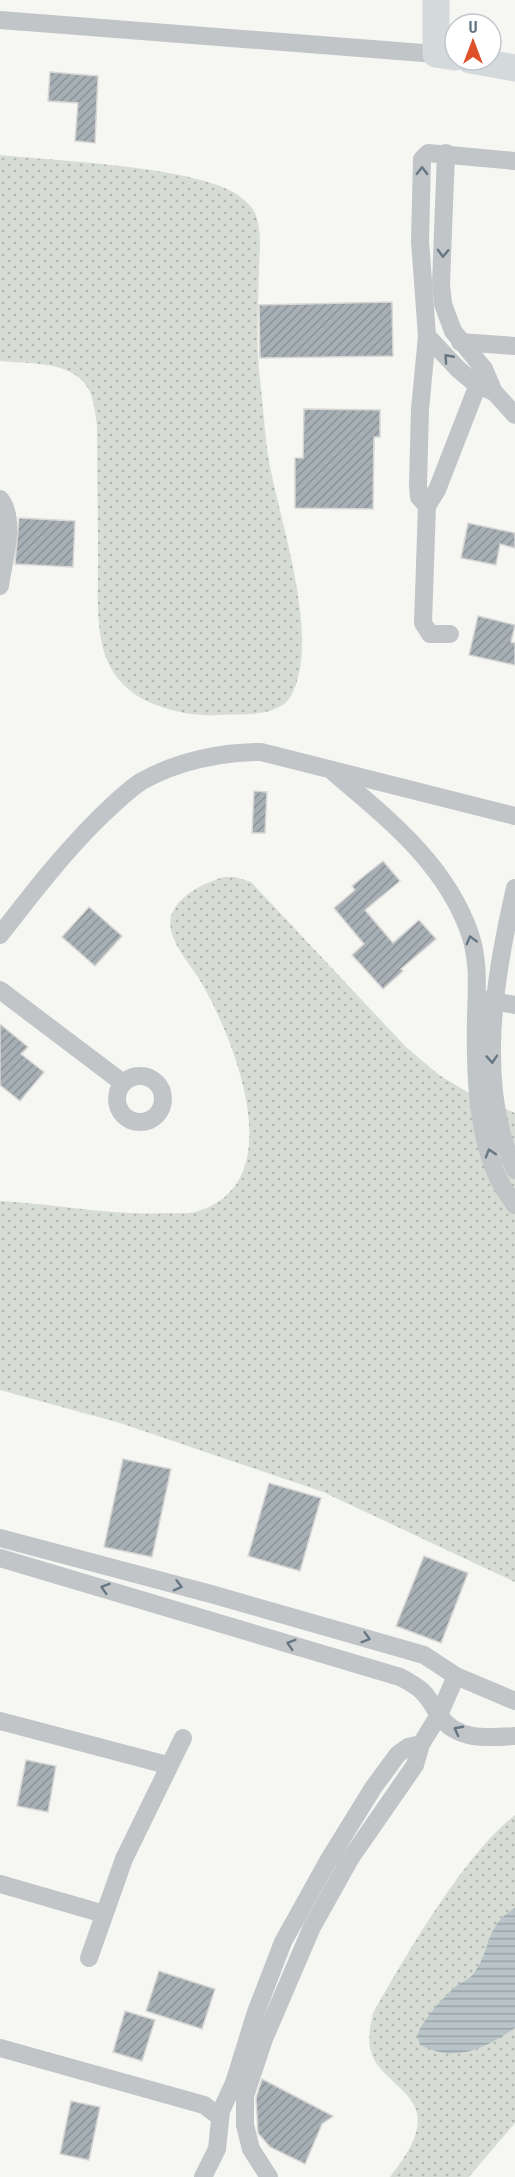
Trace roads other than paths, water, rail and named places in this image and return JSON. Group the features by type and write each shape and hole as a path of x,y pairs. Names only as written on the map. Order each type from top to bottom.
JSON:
{"street":[{"path":"436,0 443,44"},
{"path":"0,20 443,56"},
{"path":"427,506 421,501 418,485 420,409 427,336 420,241 422,159 428,153 446,153 515,161"},
{"path":"446,153 441,284 448,320 480,377 515,415"},
{"path":"427,336 458,369 480,377"},
{"path":"460,342 515,346"},
{"path":"450,634 430,634 423,623 427,506 437,490 480,377"},
{"path":"0,499 4,505 8,525 0,586"},
{"path":"0,935 60,857 114,804 142,781 189,762 229,752 261,752 515,816"},
{"path":"329,769 386,817 435,867 446,883 470,936 486,999 501,1132 515,1170"},
{"path":"515,888 486,999 476,1062 483,1129 498,1178 515,1205"},
{"path":"0,990 123,1083"},
{"path":"486,999 515,1005"},
{"path":"0,1539 211,1594 424,1655 456,1676 515,1701"},
{"path":"0,1558 400,1677 419,1687 433,1701 439,1715 452,1728 470,1737 515,1736"},
{"path":"269,2177 251,2149 245,2125 246,2096 264,2039 312,1927 350,1859 415,1765 421,1744 439,1715 456,1676"},
{"path":"0,1721 167,1766"},
{"path":"89,1958 124,1859 167,1766 183,1738"},
{"path":"203,2177 217,2149 220,2117 283,1942 328,1861 373,1788 398,1754 408,1747 421,1744"},
{"path":"0,1884 104,1914"},
{"path":"0,2048 204,2105 220,2117"}]}
